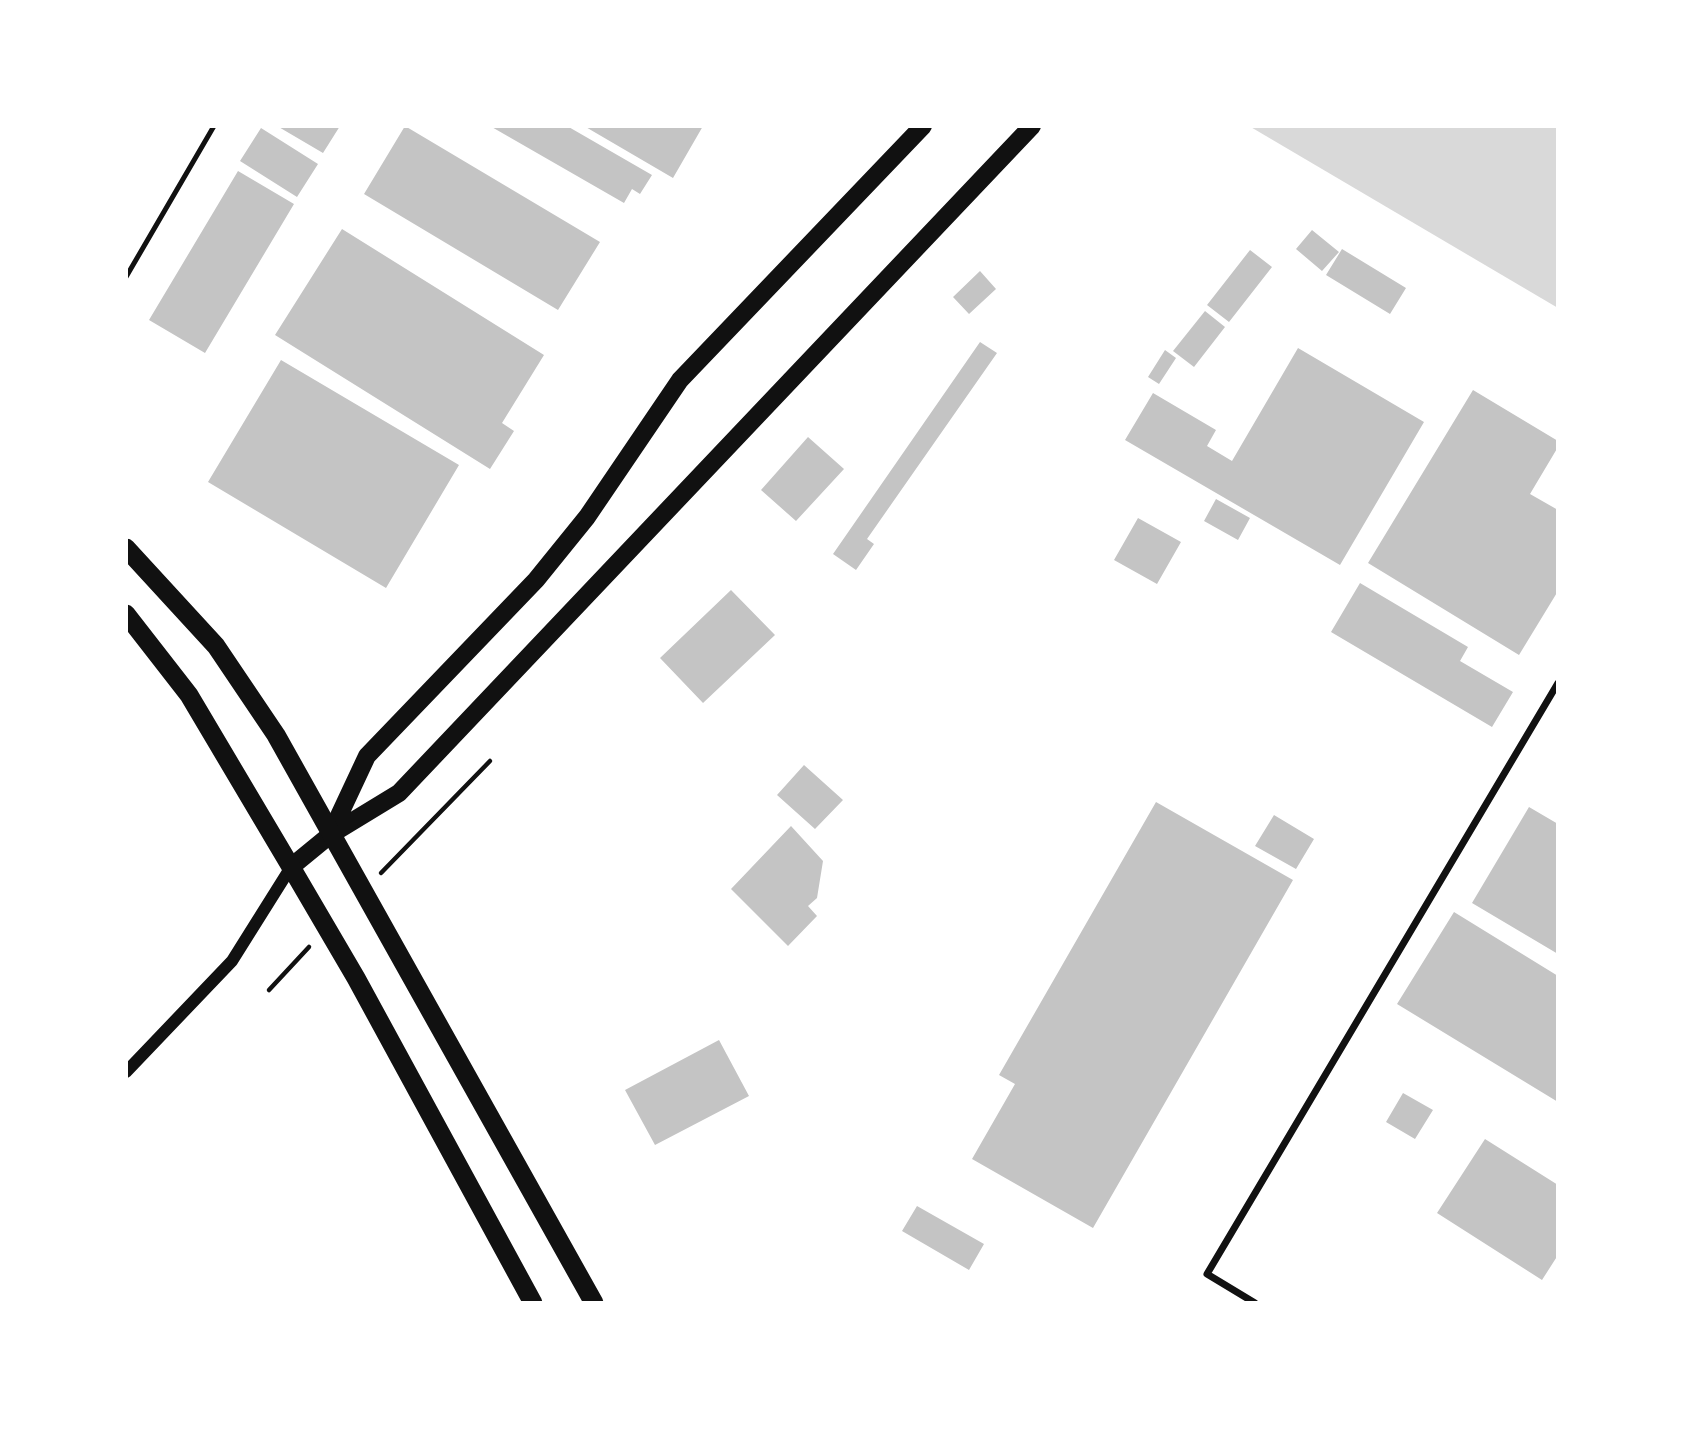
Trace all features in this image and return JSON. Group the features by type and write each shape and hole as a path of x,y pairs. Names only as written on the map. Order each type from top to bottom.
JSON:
{"highway":[{"path":"126,548 216,646 276,735 594,1303"},
{"path":"126,614 189,695 291,867 533,1303"}],"main road":[{"path":"330,835 367,756 536,580 587,517 680,380 923,126"},
{"path":"291,867 330,835 399,793 1032,126"}],"street":[{"path":"1255,1303 1208,1274 1558,683"},
{"path":"126,1072 232,961 291,867"}],"lane":[{"path":"126,277 214,126"}],"shaded area":[{"path":"1249,126 1558,126 1558,308"}],"building":[{"path":"277,126 340,126 323,153"},
{"path":"405,126 600,242 558,310 364,194"},
{"path":"490,126 567,126 652,175 640,194 632,189 624,203"},
{"path":"584,126 703,126 673,178"},
{"path":"261,128 318,164 297,197 240,161"},
{"path":"238,171 294,204 205,353 149,320"},
{"path":"342,229 544,355 502,423 514,431 490,469 275,335"},
{"path":"1312,230 1339,252 1322,271 1296,249"},
{"path":"1342,249 1406,288 1390,314 1326,275"},
{"path":"1250,250 1272,267 1229,322 1207,305"},
{"path":"980,271 996,289 969,314 953,297"},
{"path":"1205,311 1225,327 1194,367 1173,351"},
{"path":"980,342 997,353 867,539 874,544 856,570 833,554"},
{"path":"1298,348 1424,422 1340,565 1125,440 1153,393 1216,430 1207,446 1232,461"},
{"path":"1165,350 1176,358 1159,384 1148,377"},
{"path":"281,360 459,465 386,588 208,482"},
{"path":"1473,390 1558,441 1558,447 1530,494 1558,510 1558,591 1519,655 1368,563"},
{"path":"808,437 844,469 796,521 761,490"},
{"path":"1216,499 1250,518 1238,540 1204,521"},
{"path":"1138,518 1181,542 1157,584 1114,560"},
{"path":"1360,583 1468,647 1460,661 1513,692 1492,727 1331,632"},
{"path":"731,590 775,635 703,703 660,658"},
{"path":"804,765 843,800 815,829 777,795"},
{"path":"1156,802 1293,880 1093,1228 972,1159 1015,1084 999,1075"},
{"path":"1529,807 1558,824 1558,954 1472,903"},
{"path":"1274,815 1314,839 1296,869 1255,846"},
{"path":"791,826 823,861 817,898 808,906 817,916 788,946 731,889"},
{"path":"1454,912 1558,976 1558,1102 1397,1004"},
{"path":"719,1040 749,1096 655,1145 625,1090"},
{"path":"1403,1093 1433,1110 1415,1139 1386,1122"},
{"path":"1485,1139 1558,1185 1558,1255 1542,1280 1437,1213"},
{"path":"917,1206 984,1244 969,1270 902,1231"}]}
